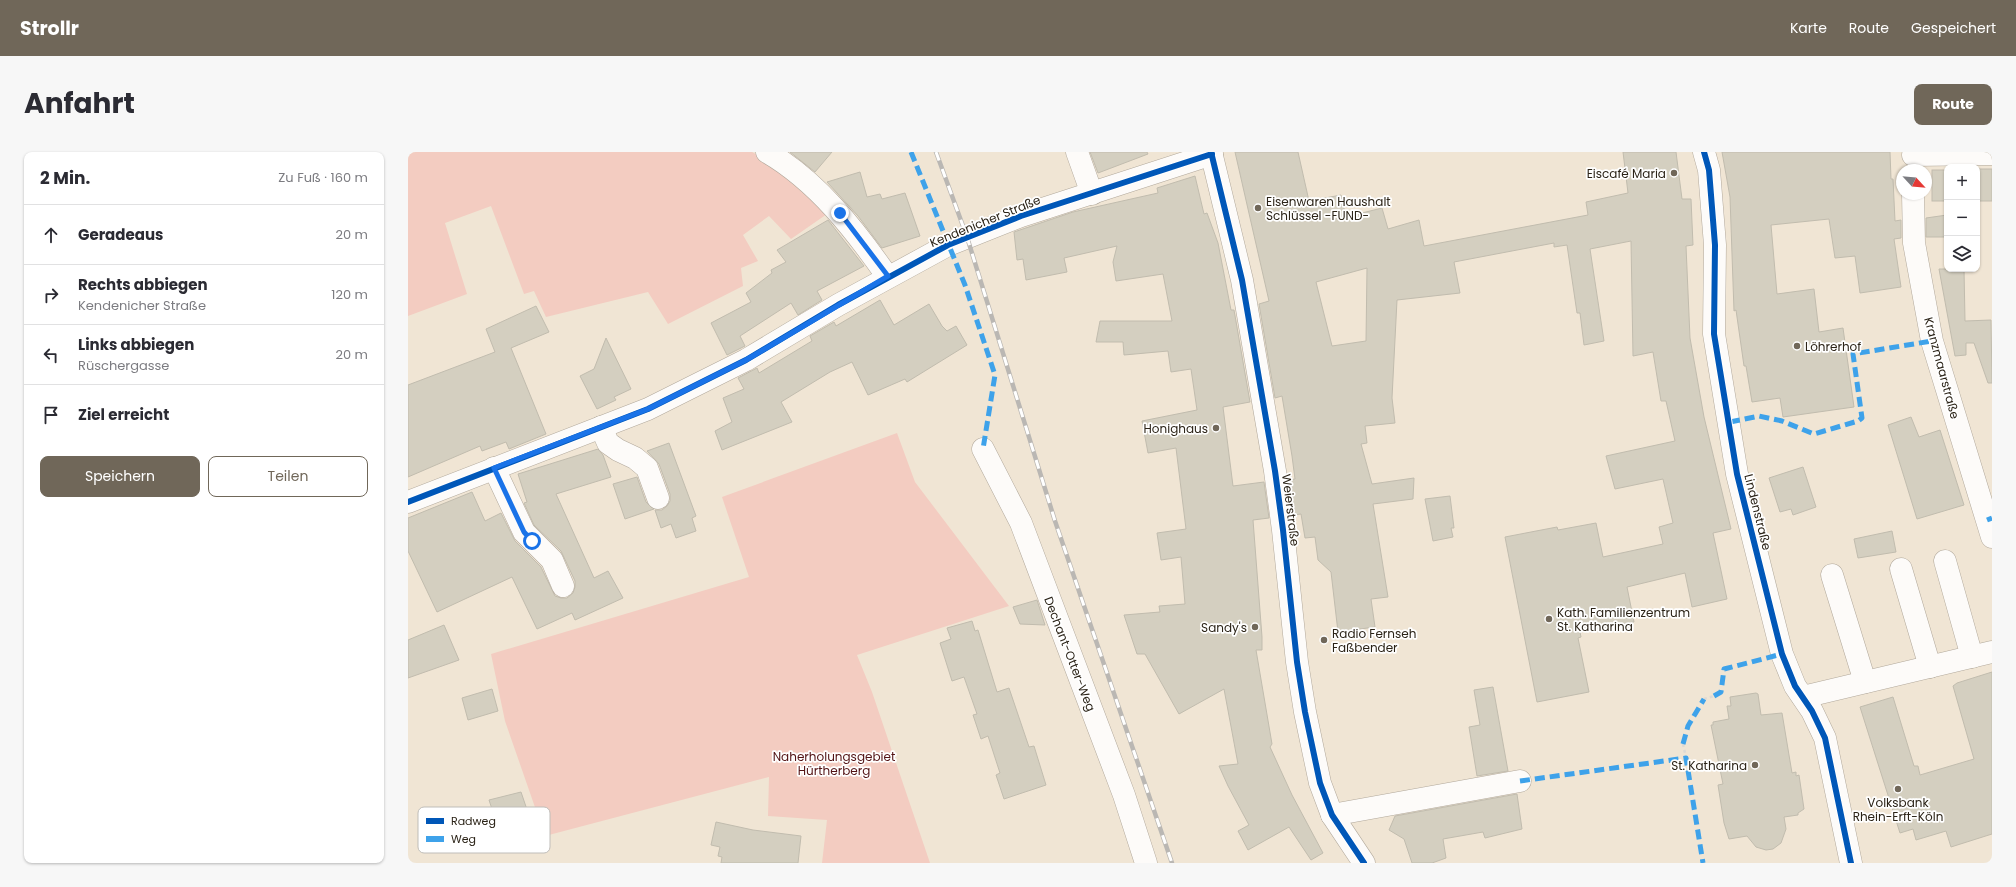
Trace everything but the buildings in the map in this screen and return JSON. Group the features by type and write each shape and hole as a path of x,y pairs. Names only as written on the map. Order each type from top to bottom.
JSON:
{"street":[{"path":"767,152 802,177 840,213 888,276"},
{"path":"1077,152 1092,194"},
{"name":"Lindenstraße","path":"1704,152 1709,170 1715,245 1714,334 1737,474 1782,654 1795,686 1812,711 1825,738 1852,863"},
{"name":"Kendenicher Straße","path":"408,502 648,409 746,360 888,276 948,245 1021,216 1092,194 1212,153"},
{"name":"Weierstraße","path":"1212,153 1242,280 1275,471 1297,662 1305,712 1320,783 1332,815 1364,863"},
{"path":"1913,159 1992,154"},
{"name":"Kranzmaarstraße","path":"1913,200 1914,243 1932,341 1992,537"},
{"path":"601,427 608,442 618,450 635,458 647,468 658,498"},
{"name":"Dechant-Otter-Weg","path":"983,449 1021,523 1124,795 1146,863"},
{"path":"494,468 524,532 544,550 552,560 562,586"},
{"path":"1803,697 1982,654 1945,561"},
{"path":"1901,569 1930,667"},
{"path":"1832,575 1865,682"},
{"path":"1332,815 1520,781"}],"path":[{"path":"1704,699 1714,696"},
{"path":"1683,744 1685,753"}],"green space":[{"path":"408,152 752,152 777,166 827,214 791,239 769,216 743,235 758,261 741,268 743,286 668,324 648,292 546,317 534,291 524,294 491,206 445,223 467,294 408,316"},
{"name":"Naherholungsgebiet Hürtherberg","path":"897,433 915,482 1009,606 857,655 872,692 930,863 822,863 827,820 768,816 769,777 550,835 550,807 535,807 505,721 491,654 749,577 722,497"}],"railway":[{"path":"936,152 967,237 1055,521 1172,863"}],"marked path":[{"path":"911,152 965,285 995,375 983,449"},
{"path":"1730,422 1759,416 1782,421 1814,434 1858,421 1862,418 1853,354 1932,341"},
{"path":"1987,520 1992,518"},
{"path":"1714,696 1721,692 1724,669 1782,654"},
{"path":"1683,744 1688,726 1704,699"},
{"path":"1520,781 1686,758 1703,863"}],"cycle path":[{"path":"1211,152 1242,280 1275,471 1297,662 1305,712 1320,783 1332,815 1364,863"},
{"path":"1704,152 1709,170 1715,245 1714,334 1737,474 1782,654 1795,686 1812,711 1825,738 1851,863"},
{"path":"408,502 648,409 746,360 838,305 948,245 1021,216 1212,154"}],"place":[{"name":"Eiscafé Maria","path":"1674,173"},
{"name":"Eisenwaren Haushalt Schlüssel -FUND-","path":"1258,208"},
{"name":"Löhrerhof","path":"1797,346"},
{"name":"Honighaus","path":"1216,428"},
{"name":"Kath. Familienzentrum St. Katharina","path":"1549,619"},
{"name":"Sandy's","path":"1255,627"},
{"name":"Radio Fernseh Faßbender","path":"1324,640"},
{"name":"St. Katharina","path":"1755,765"},
{"name":"Volksbank Rhein-Erft-Köln","path":"1898,789"}],"route":[{"path":"532,541 524,532 494,468 648,409 746,360 888,276 872,253 840,213"}]}
